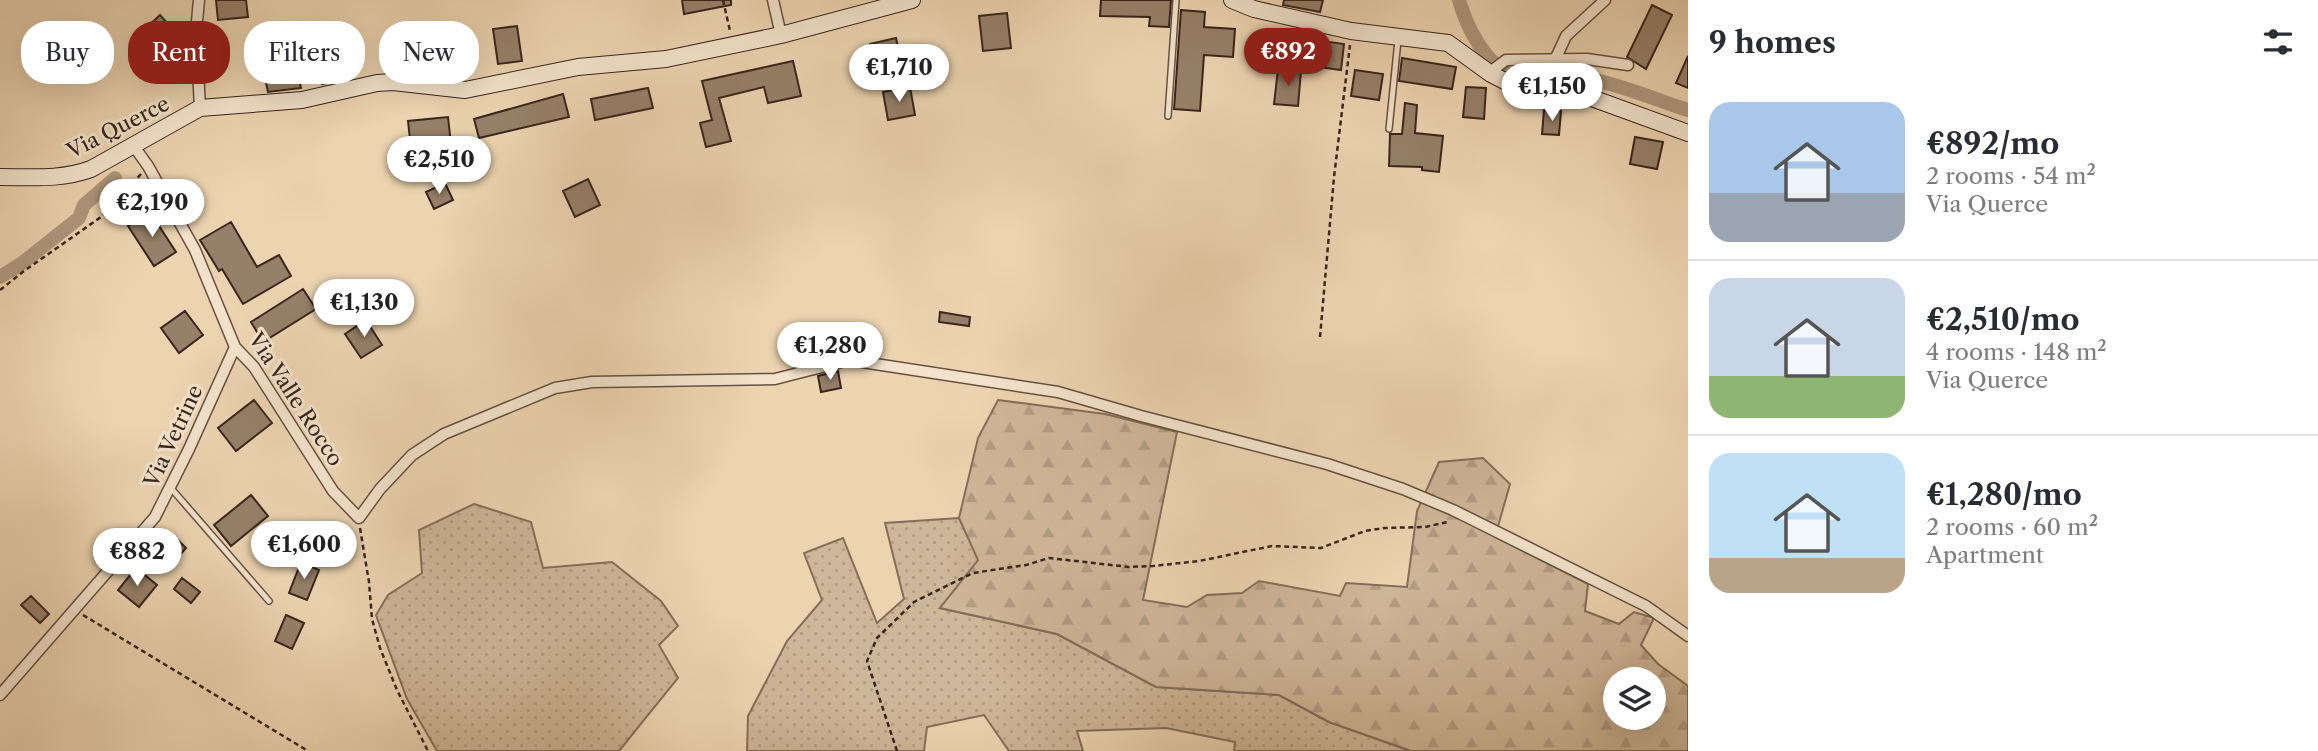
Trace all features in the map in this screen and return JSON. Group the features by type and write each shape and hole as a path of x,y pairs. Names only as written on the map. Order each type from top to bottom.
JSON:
{"street":[{"path":"199,0 196,33 200,108"},
{"path":"773,0 781,35"},
{"name":"Via Querce","path":"0,177 55,178 76,175 92,169 200,108 302,100 377,83 393,82 465,90 558,71 666,59 781,35 912,0"},
{"path":"1231,0 1254,9 1352,31 1448,43 1530,94 1589,97 1688,133"},
{"path":"1555,60 1566,36 1605,0"},
{"path":"1493,72 1506,60 1587,60 1628,65"},
{"name":"Via Valle Rocco","path":"133,145 148,166 195,250 235,347 254,367 333,491 359,518"},
{"name":"Via Vetrine","path":"0,695 155,517 235,347"},
{"path":"359,518 380,489 412,455 444,434 555,388 592,382 775,379 849,360 1058,392 1327,464 1403,489 1464,516 1646,606 1688,636"}],"lane":[{"path":"1168,116 1176,0"},
{"path":"1389,129 1399,37"},
{"path":"170,487 269,601"}],"path":[{"path":"723,0 734,45"},
{"path":"1320,337 1334,177 1352,31"},
{"path":"0,290 101,217 148,166"},
{"path":"897,751 867,661 877,638 914,603 973,573 1026,565 1049,558 1129,567 1199,561 1272,546 1321,548 1365,531 1425,527 1464,516"},
{"path":"359,518 372,619 397,690 428,751"},
{"path":"74,610 308,751"}],"green space":[{"path":"998,400 1105,414 1177,432 1143,600 1187,607 1207,595 1242,593 1259,581 1340,596 1346,583 1407,587 1417,511 1439,462 1483,458 1510,484 1495,537 1588,584 1585,611 1619,624 1634,612 1654,618 1641,645 1662,667 1603,667 1603,730 1666,730 1666,670 1688,686 1688,751 1411,751 1329,722 1279,695 1156,687 1057,634 940,608 978,560 959,518 978,438"},
{"path":"474,504 531,522 543,568 612,562 661,601 678,626 659,645 678,678 619,751 437,751 407,699 376,615 388,595 422,573 419,530"},
{"path":"959,518 979,560 940,608 1057,634 1156,687 1279,695 1329,722 1411,751 1234,751 1235,742 1166,728 1077,731 1083,751 1009,751 984,715 927,727 924,751 747,751 748,716 787,641 822,600 804,553 843,538 877,623 904,599 885,523"}],"building":[{"path":"216,0 246,0 248,17 218,20"},
{"path":"682,0 731,0 731,5 684,14"},
{"path":"1101,0 1171,0 1169,27 1149,26 1150,17 1100,16"},
{"path":"1284,0 1323,0 1320,12 1283,5"},
{"path":"1652,5 1672,15 1646,69 1627,57"},
{"path":"1181,10 1205,12 1204,27 1235,29 1233,57 1204,55 1200,111 1174,109"},
{"path":"1007,13 1011,48 983,51 979,16"},
{"path":"160,15 165,21 154,21"},
{"path":"517,26 522,61 498,64 493,29"},
{"path":"896,38 901,62 875,67 870,44"},
{"path":"1315,40 1344,44 1341,70 1311,66"},
{"path":"1688,56 1688,88 1676,83"},
{"path":"1402,58 1456,67 1452,89 1399,81"},
{"path":"793,61 801,96 768,103 764,87 719,98 731,141 706,147 700,123 712,120 702,81"},
{"path":"1278,69 1301,71 1298,106 1274,104"},
{"path":"1355,70 1383,74 1379,100 1351,96"},
{"path":"266,84 300,84 301,88 268,92"},
{"path":"910,87 915,115 888,120 883,92"},
{"path":"1466,87 1486,88 1484,119 1463,117"},
{"path":"648,88 653,108 595,120 591,99"},
{"path":"563,94 569,117 479,138 474,119"},
{"path":"1405,103 1417,105 1415,133 1443,136 1439,172 1422,170 1422,167 1389,166 1390,134 1402,134"},
{"path":"1544,110 1561,111 1559,135 1542,134"},
{"path":"448,117 452,153 412,157 408,121"},
{"path":"1635,137 1663,142 1657,169 1630,164"},
{"path":"588,179 600,205 575,217 563,191"},
{"path":"445,183 453,200 434,209 426,192"},
{"path":"150,212 176,252 154,266 128,226"},
{"path":"231,222 257,267 279,255 291,276 243,304 200,240"},
{"path":"303,289 316,309 263,342 251,322"},
{"path":"185,311 203,335 179,353 161,328"},
{"path":"940,312 970,317 969,326 939,322"},
{"path":"366,320 382,345 361,358 345,334"},
{"path":"838,371 841,388 821,392 818,376"},
{"path":"254,400 272,423 236,451 218,428"},
{"path":"251,495 268,516 231,546 214,525"},
{"path":"171,533 186,548 169,567 153,552"},
{"path":"301,562 319,570 307,600 289,593"},
{"path":"136,568 157,585 139,607 118,590"},
{"path":"182,578 200,592 191,603 174,589"},
{"path":"31,596 49,614 40,623 21,605"},
{"path":"286,615 304,623 292,649 275,641"}],"waterway":[{"path":"1459,0 1470,29 1487,56 1511,75 1525,81 1541,83 1584,78 1688,110"},
{"path":"0,277 21,264 79,218 84,205 115,178"}]}
